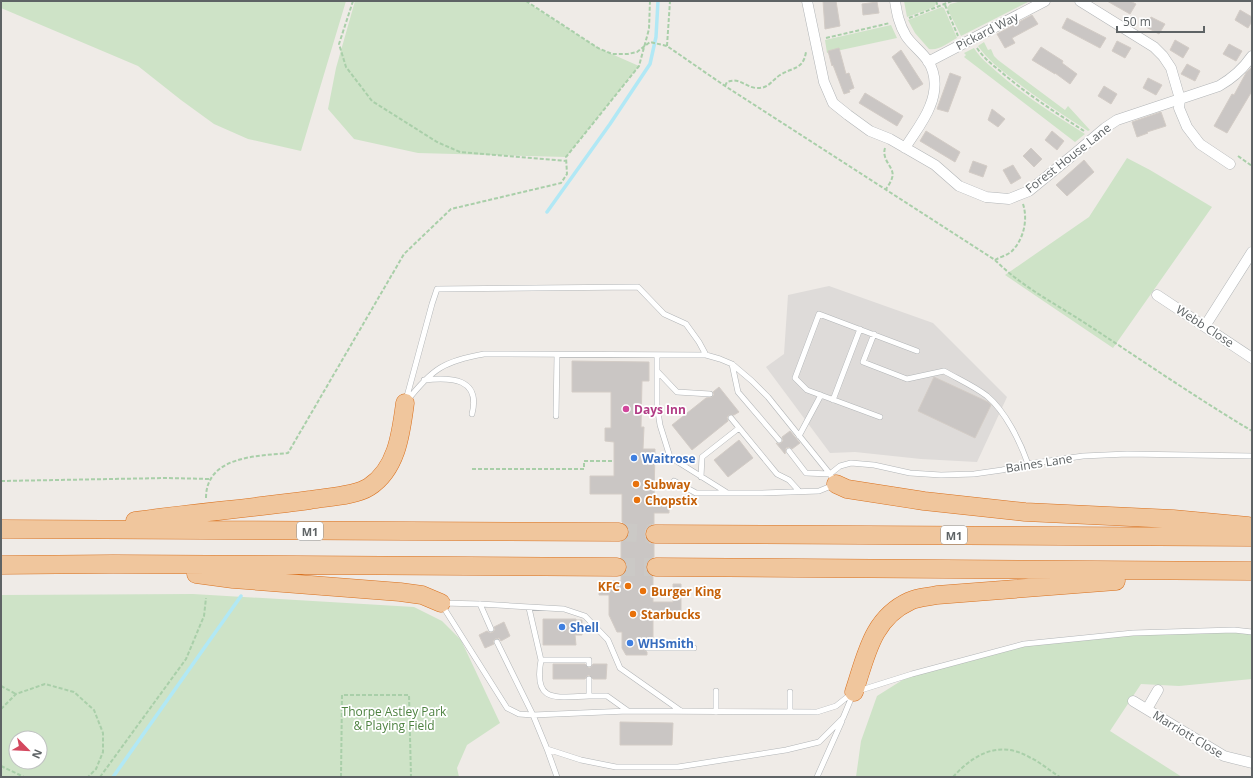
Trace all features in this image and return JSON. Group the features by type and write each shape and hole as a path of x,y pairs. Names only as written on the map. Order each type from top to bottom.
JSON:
{"highway":[{"path":"75,530 184,514 262,507 348,494 368,487 382,475 393,457 400,437 405,403"},
{"path":"833,479 846,489 924,501 1025,512 1173,519 1252,527"},
{"name":"M1","path":"1,529 619,532"},
{"name":"M1","path":"655,534 1252,537"},
{"path":"113,564 233,579 400,592 422,595 441,603"},
{"path":"1,565 113,564 617,567"},
{"path":"656,567 1252,571"},
{"path":"854,692 869,644 878,626 893,610 911,600 937,595 1108,581 1202,571"}],"street":[{"name":"Forest House Lane","path":"807,1 824,82 833,103 870,132 890,139 935,165 959,186 986,197 1009,198 1029,191 1038,185 1093,137 1117,120 1219,86 1230,80 1244,67 1252,56"},
{"path":"895,1 898,21 906,37 928,62 932,71 934,82 934,94 930,108 905,148"},
{"name":"Pickard Way","path":"928,62 1045,1"},
{"path":"1080,1 1154,47 1163,56 1171,68 1180,99 1179,108 1187,127 1200,144 1230,164"},
{"path":"1205,326 1252,252"},
{"name":"Webb Close","path":"1157,295 1252,358"},
{"name":"Marriott Close","path":"1147,709 1158,690"},
{"name":"Marriott Close","path":"1133,701 1224,756 1252,763"}],"lane":[{"path":"405,403 437,289 638,287 664,314 686,324 700,342 706,355"},
{"path":"880,417 807,390 795,378 819,314 917,351"},
{"path":"833,400 860,329"},
{"path":"874,334 863,362 907,379 944,371 986,395 995,404 1018,439 1028,464"},
{"path":"405,403 424,380 436,369 468,357 484,354 706,355 732,364 752,381 768,398 833,479"},
{"path":"556,355 556,416"},
{"path":"657,355 660,424 670,458 727,492"},
{"path":"732,364 738,392 779,440"},
{"path":"657,371 677,392 710,394"},
{"path":"424,380 439,379 457,380 463,382 473,395 475,405 472,414"},
{"path":"799,436 821,395"},
{"path":"731,418 777,474 789,480 799,491"},
{"path":"701,476 702,457 738,428"},
{"path":"789,451 806,473 833,479"},
{"name":"Baines Lane","path":"674,481 696,493 819,491 833,479 840,466 851,464 874,465 910,473 941,475 974,474 1083,456 1127,454 1252,456"},
{"path":"441,603 564,609 585,616 608,640 620,668 682,711"},
{"path":"441,603 507,708 519,714 533,715 628,711 818,712 836,706 854,692 912,674 1024,644 1132,633 1234,630 1252,632"},
{"path":"480,604 490,629"},
{"path":"529,608 541,660 539,673 540,686 546,694 557,697 607,696 628,711"},
{"path":"497,642 533,715 558,777"},
{"path":"647,648 694,648"},
{"path":"541,660 589,660 589,664"},
{"path":"589,679 589,696"},
{"path":"716,691 716,712"},
{"path":"790,692 790,712"},
{"path":"817,777 854,692"},
{"path":"547,749 581,760 616,766 678,767 786,750 819,742 843,718"}],"path":[{"path":"353,1 339,44 346,67 372,102 437,142 460,152 566,161"},
{"path":"526,1 598,48 612,54 628,54 637,52 650,42 667,46 725,86 995,260 1009,274 1033,290 1252,431"},
{"path":"206,501 206,488 210,479 219,469 230,463 251,457 288,453 404,254 451,209 561,183 567,174 566,157 639,66 649,29 650,1"},
{"path":"667,46 670,1"},
{"path":"936,1 938,7"},
{"path":"725,86 727,82 736,80 756,88 766,87 779,75 797,68 802,64 809,44 898,21 945,5 952,1"},
{"path":"945,5 962,44"},
{"path":"972,39 980,53 1007,78 1040,103 1093,137"},
{"path":"886,189 893,174 884,156 886,145 890,139"},
{"path":"1238,156 1252,166"},
{"path":"995,260 1012,252 1024,229 1024,205 1018,196"},
{"path":"472,469 584,469 584,461 614,461"},
{"path":"1,481 167,478 210,479"},
{"path":"100,777 186,659 204,616 206,598"},
{"path":"1,709 16,694 45,684 74,692 94,710 103,733 103,752 96,769 88,777"},
{"path":"1,686 16,694"},
{"path":"341,777 342,695 409,695 411,777"},
{"path":"953,777 974,758 993,750 1004,749 1030,757 1060,777"},
{"path":"1,766 24,777"}],"shaded area":[{"path":"829,286 933,323 1007,397 977,462 921,459 855,452 830,453 766,367 784,354 788,295"}],"green space":[{"path":"1,1 346,1 301,151 248,139 214,124 138,66 1,8"},
{"path":"355,1 525,1 598,48 639,66 566,157 418,153 354,139 328,109 336,68"},
{"path":"904,1 934,1 936,4 934,7 907,17"},
{"path":"962,1 1030,1 961,36 947,8 950,4"},
{"path":"942,7 944,8 957,38 936,49 929,49 915,33 908,20"},
{"path":"891,25 897,38 827,53 825,40"},
{"path":"984,42 988,50 991,49 994,56 998,60 1065,110 1068,106 1090,130 1088,131 1051,107 999,68 978,46"},
{"path":"974,48 984,61 1007,81 1040,105 1085,134 1075,142 964,57 966,55 964,53"},
{"path":"1127,158 1212,207 1113,348 1005,275 1089,217"},
{"name":"Thorpe Astley Park & Playing Field","path":"193,594 414,607 442,621 461,640 500,723 467,745 457,768 459,777 1,777 1,595"},
{"path":"1252,632 1252,679 1179,686 1141,684 1110,731 1182,777 856,777 861,741 877,696 912,674 1024,644 1133,633"}],"building":[{"path":"823,1 836,1 840,26 825,29"},
{"path":"1107,1 1130,1 1136,4 1130,14"},
{"path":"877,2 879,13 863,15 862,4"},
{"path":"1240,10 1252,17 1252,21 1248,28 1235,20"},
{"path":"1032,15 1038,24 1012,38 1015,43 1005,48 997,34"},
{"path":"1151,17 1165,24 1159,34 1146,27"},
{"path":"1067,18 1106,38 1100,48 1062,28"},
{"path":"1175,40 1189,48 1183,58 1170,50"},
{"path":"1117,41 1131,48 1125,58 1112,51"},
{"path":"1229,44 1242,51 1236,61 1223,54"},
{"path":"1041,47 1063,61 1062,63 1077,74 1070,84 1055,73 1032,60"},
{"path":"839,48 846,74 849,73 854,88 849,90 850,92 844,94 833,65 832,66 828,51"},
{"path":"901,50 923,84 913,90 892,57"},
{"path":"1187,64 1200,71 1195,81 1181,74"},
{"path":"1252,67 1252,91 1227,133 1214,126 1232,94 1234,95 1246,73"},
{"path":"950,73 961,77 948,112 937,109"},
{"path":"1148,78 1162,85 1156,95 1143,88"},
{"path":"1104,86 1117,94 1111,104 1098,96"},
{"path":"865,93 903,116 897,126 859,103"},
{"path":"992,109 1005,119 998,127 988,120"},
{"path":"1161,112 1166,126 1137,137 1132,122"},
{"path":"926,131 960,152 955,162 920,141"},
{"path":"1052,131 1064,141 1057,150 1045,140"},
{"path":"1031,148 1042,159 1034,167 1023,156"},
{"path":"1084,160 1094,172 1067,196 1056,185"},
{"path":"973,161 987,166 983,177 969,172"},
{"path":"1013,165 1021,178 1011,184 1003,170"},
{"path":"572,361 649,362 649,381 642,381 641,427 644,427 643,449 655,449 654,499 669,499 669,513 654,513 654,524 649,525 646,529 646,539 649,543 654,544 654,557 647,561 646,567 647,572 653,577 653,602 673,602 673,584 681,584 681,618 653,619 653,640 647,640 647,644 643,648 647,652 647,655 626,655 622,648 622,632 617,632 609,615 609,595 599,595 599,581 621,581 621,576 626,572 626,562 621,558 621,542 628,538 629,532 628,526 622,522 622,494 590,494 590,476 614,476 614,442 605,441 605,428 611,428 611,392 572,392"},
{"path":"934,377 988,402 991,405 975,438 918,411"},
{"path":"719,387 739,412 734,415 729,415 727,417 728,421 692,450 672,425 706,398 712,397 714,395 713,392"},
{"path":"790,431 800,443 792,449 789,447 786,448 785,454 776,443 781,443 783,441 782,437"},
{"path":"739,440 753,458 728,477 714,460"},
{"name":"Shell","path":"543,619 582,620 582,635 575,635 576,645 543,645"},
{"path":"504,622 510,636 501,641 499,638 495,639 493,641 494,644 485,648 479,635 487,631 490,633 493,632 495,630 494,627"},
{"path":"553,664 585,664 589,668 593,664 607,664 606,679 593,679 589,675 585,679 553,679"},
{"path":"620,722 673,723 672,745 620,745"}],"waterway":[{"path":"547,212 610,124 650,64 656,37 658,1"},
{"path":"113,777 241,596"}],"tunnel":[{"path":"619,532 655,534"},
{"path":"617,567 656,567"}],"place":[{"name":"Days Inn","path":"626,409"},
{"name":"Waitrose","path":"634,458"},
{"name":"Subway","path":"636,484"},
{"name":"Chopstix","path":"637,500"},
{"name":"KFC","path":"628,586"},
{"name":"Burger King","path":"643,591"},
{"name":"Starbucks","path":"633,614"},
{"name":"Shell","path":"562,627"},
{"name":"WHSmith","path":"630,643"}]}
